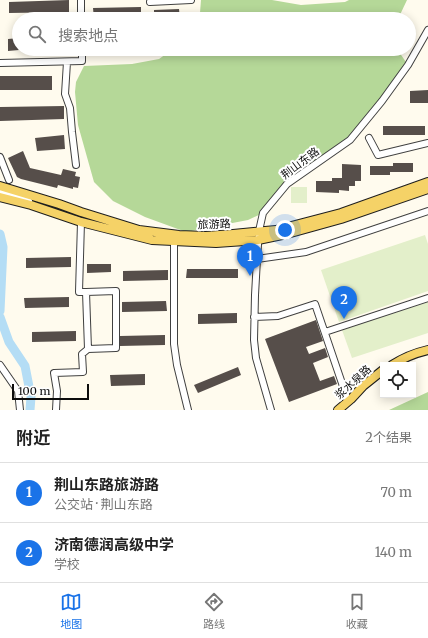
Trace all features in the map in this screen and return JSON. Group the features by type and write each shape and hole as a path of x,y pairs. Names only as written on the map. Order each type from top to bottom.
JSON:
{"main road":[{"name":"旅游路","path":"0,186 139,230 179,235 206,236 233,234 259,236 341,213 428,182"},
{"name":"旅游路","path":"0,197 31,205 80,222 152,240 216,243 259,236 287,234 341,219 428,189"},
{"path":"397,362 428,350"},
{"name":"浆水泉路","path":"338,410 380,373"}],"street":[{"path":"81,0 81,12"},
{"path":"150,2 191,0"},
{"name":"荆山东路","path":"416,51 428,30"},
{"path":"0,63 82,61 82,56"},
{"name":"荆山东路","path":"271,410 256,358 254,340 257,259 263,213 287,184 350,140 382,102 413,56"},
{"path":"67,62 65,94 70,108 76,165"},
{"path":"369,138 378,155 428,143"},
{"path":"0,157 9,180"},
{"path":"0,192 40,204 69,215 80,222 79,292 116,291 116,348 88,349 82,354 83,372 54,373 57,391 56,410"},
{"path":"257,259 306,252 428,211"},
{"path":"69,215 81,212"},
{"path":"174,242 174,344 177,365 188,410"},
{"path":"86,292 88,349"},
{"path":"324,332 428,298"},
{"path":"254,317 278,316 315,304 348,401"},
{"path":"0,365 18,391 20,410"}],"green space":[{"path":"201,0 272,0 301,5 345,2 349,0 407,0 401,12 200,12"},
{"path":"163,56 402,56 408,65 350,140 287,184 263,213 248,220 186,232 145,217 113,201 94,182 78,125 75,92 76,82 84,66 132,64 159,59"},
{"path":"291,187 307,187 307,203 291,203"},
{"path":"425,235 428,244 428,291 339,322 321,270"},
{"path":"428,302 428,333 352,358 342,330"},
{"path":"428,392 428,410 389,410 416,398"}],"building":[{"path":"69,0 69,12 9,13 9,2"},
{"path":"141,7 141,12 93,12 93,8"},
{"path":"179,9 179,12 154,12 154,10"},
{"path":"8,39 12,39 12,51 8,51"},
{"path":"0,76 52,76 52,90 0,90"},
{"path":"428,90 428,103 410,103 410,91"},
{"path":"64,106 64,119 0,121 0,107"},
{"path":"383,126 425,126 425,135 383,135"},
{"path":"64,135 65,149 37,151 35,138"},
{"path":"23,151 30,168 61,175 63,169 76,172 75,176 80,177 78,188 73,187 73,189 58,185 57,188 17,177 8,158"},
{"path":"393,163 413,163 413,172 390,172 390,175 370,175 370,166 393,166"},
{"path":"342,164 361,165 361,181 355,181 355,186 349,186 349,191 339,190 339,193 316,192 316,181 332,181 332,178 342,178"},
{"path":"71,257 71,267 26,268 26,258"},
{"path":"87,264 111,264 111,272 87,273"},
{"path":"187,269 238,269 238,278 186,278"},
{"path":"168,270 168,280 123,281 123,271"},
{"path":"69,297 69,307 25,308 24,298"},
{"path":"166,301 167,311 122,312 122,302"},
{"path":"237,313 237,323 198,324 198,314"},
{"path":"316,320 323,341 306,347 309,354 325,348 328,357 313,363 320,381 334,376 337,384 289,402 265,339"},
{"path":"76,331 76,341 32,342 32,332"},
{"path":"165,335 165,345 120,346 120,336"},
{"path":"238,367 241,375 198,393 194,385"},
{"path":"145,374 145,385 111,386 110,375"}],"waterway":[{"path":"0,234 3,247 0,311"},
{"path":"0,317 9,342 25,366 31,397 30,410"}],"place":[{"name":"荆山东路旅游路","path":"250,276"},
{"name":"济南德润高级中学","path":"344,319"}]}
